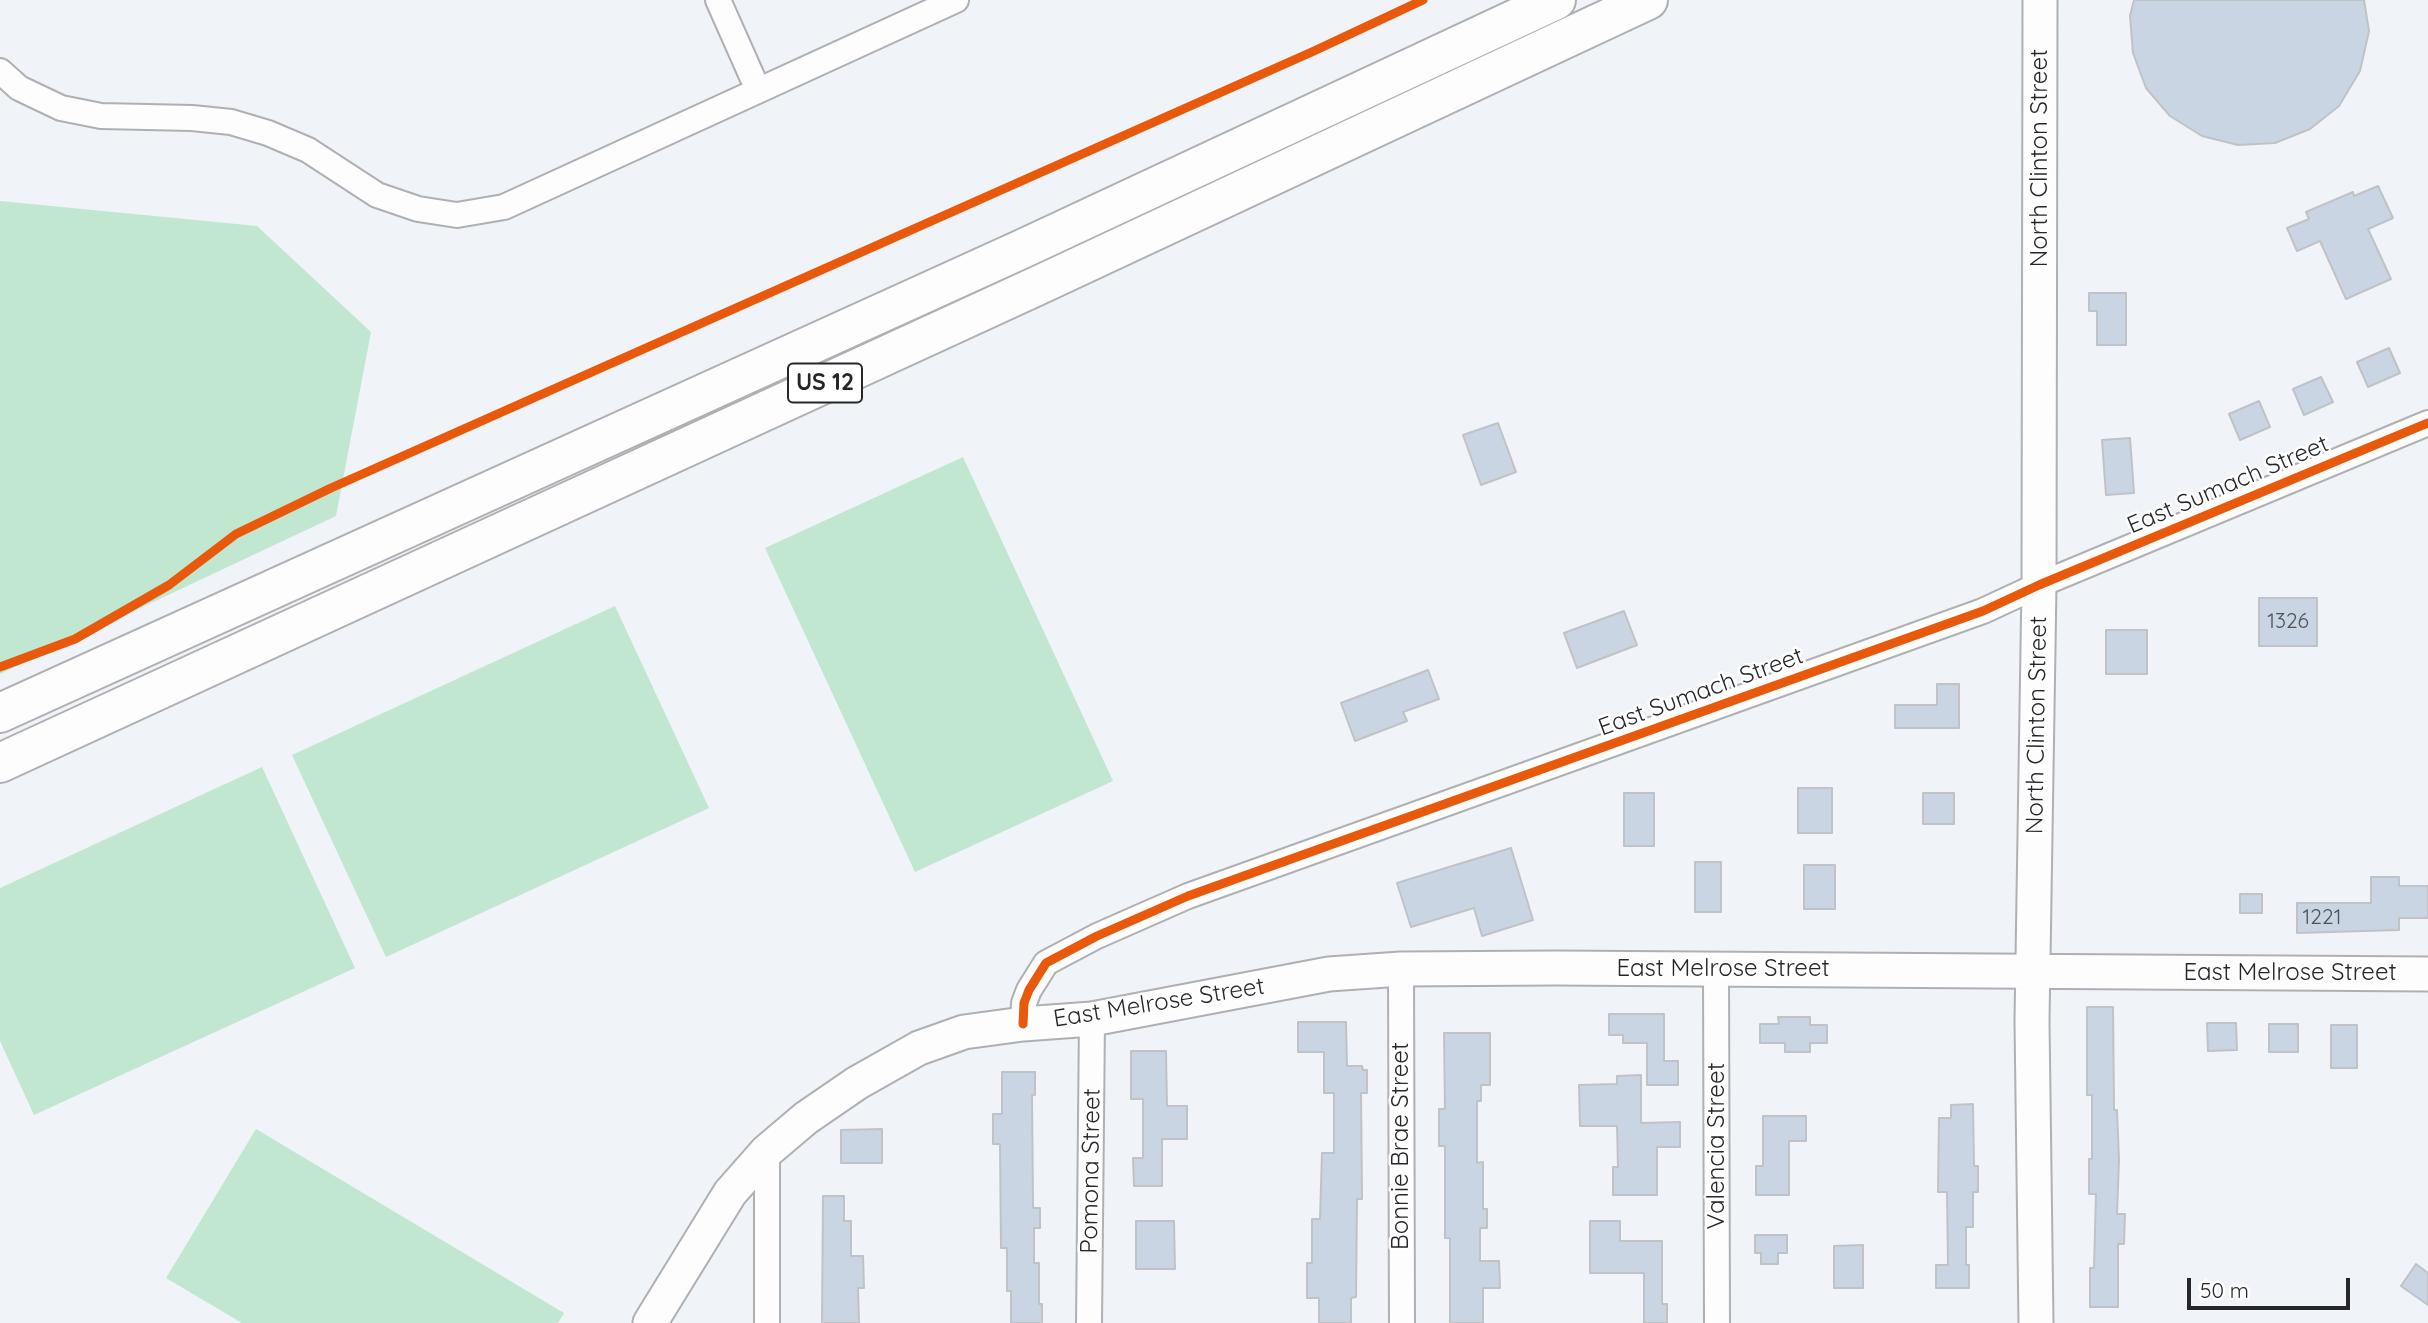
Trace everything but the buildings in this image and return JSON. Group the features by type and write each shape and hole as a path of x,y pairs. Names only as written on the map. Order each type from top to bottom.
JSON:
{"highway":[{"name":"US 12","path":"0,713 1020,250 1556,0"},
{"path":"1562,40 1632,0"},
{"name":"US 12","path":"0,763 1039,285 1648,0"}],"main road":[{"name":"North Clinton Street","path":"2036,1323 2032,972 2039,585 2040,0"},
{"name":"East Melrose Street","path":"1023,1024 1093,1019 1329,974 1401,969 2428,974"},
{"path":"650,1323 730,1193 767,1151 806,1118 857,1083 919,1048 964,1032 1023,1024"}],"street":[{"path":"718,0 758,90"},
{"path":"0,71 19,88 61,108 101,116 192,118 231,122 268,133 309,150 377,195 418,209 457,215 504,207 956,0"},
{"name":"East Sumach Street","path":"1023,1024 1024,1003 1046,963 1097,936 1165,906 1983,611 2039,585 2428,423"},
{"name":"Bonnie Brae Street","path":"1401,969 1402,1323"},
{"name":"Valencia Street","path":"1716,969 1717,1323"},
{"name":"Pomona Street","path":"1089,1323 1093,1019"},
{"path":"767,1151 767,1323"}],"green space":[{"path":"0,201 257,226 371,332 336,516 0,674"},
{"path":"963,457 1113,781 915,872 765,548"},
{"path":"615,606 709,808 386,957 292,755"},
{"path":"262,767 355,968 34,1115 0,1041 0,888"},
{"path":"256,1129 564,1313 558,1323 242,1323 166,1278"}],"cycle path":[{"path":"0,667 75,639 169,585 236,534 331,488 1423,0"},
{"path":"1023,1024 1024,1003 1046,963 1097,936 1188,896 1983,611 2039,585 2428,423"}]}
